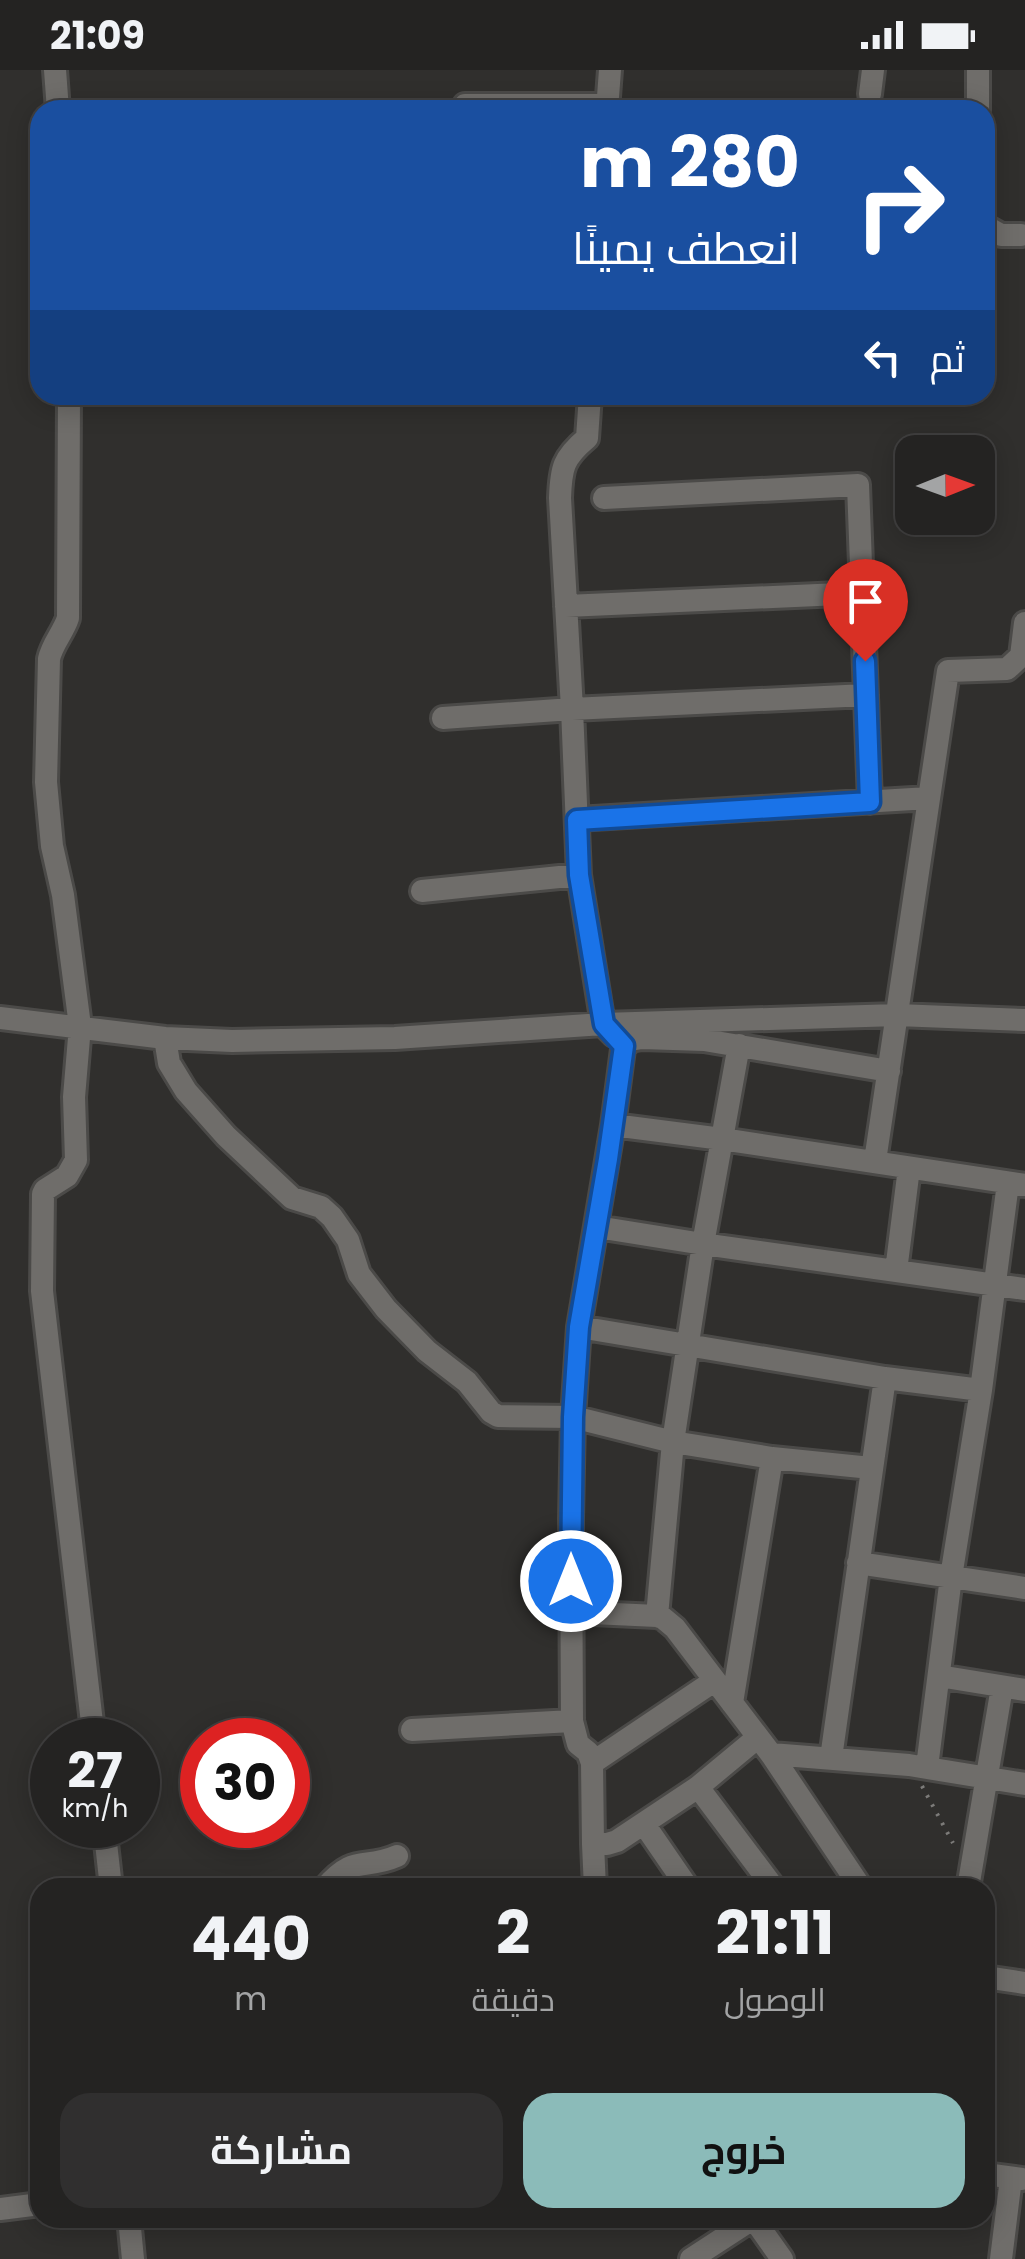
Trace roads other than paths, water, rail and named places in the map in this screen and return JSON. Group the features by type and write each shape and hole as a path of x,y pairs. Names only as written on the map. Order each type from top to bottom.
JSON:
{"street":[{"path":"56,70 58,100"},
{"path":"608,100 610,70"},
{"path":"870,94 873,70"},
{"path":"978,70 978,100"},
{"path":"995,232 1021,235"},
{"path":"69,405 68,618 49,659 46,782 80,1026 74,1097 76,1160 68,1176 43,1194 42,1291 91,1718"},
{"path":"589,405 587,438 575,447 562,468 560,498 579,875 604,1024 624,1046"},
{"path":"604,498 858,485 870,802"},
{"path":"566,606 862,592"},
{"path":"876,1162 948,671 1008,669 1021,656 1025,623"},
{"path":"443,718 866,696"},
{"path":"577,820 929,798"},
{"path":"422,891 579,875"},
{"path":"0,1018 165,1038 232,1041 395,1038 604,1024 897,1015 1025,1020"},
{"path":"595,1878 592,1763 588,1752 578,1744 572,1721 573,1417 579,1327 624,1046 630,1040 658,1037 739,1045 889,1071"},
{"path":"165,1038 169,1063 186,1090 226,1136 292,1198 320,1207 332,1217 348,1240 366,1286 427,1352 467,1382 491,1412 498,1416 573,1417 673,1442 870,1468"},
{"path":"657,1616 673,1442 739,1045"},
{"path":"613,1125 1016,1184 994,1285 939,1676 918,1766"},
{"path":"896,1271 909,1168"},
{"path":"597,1227 1025,1290"},
{"path":"579,1327 885,1378 982,1390"},
{"path":"830,1758 885,1378"},
{"path":"732,1703 772,1458"},
{"path":"858,1563 1025,1588"},
{"path":"572,1612 657,1616 669,1622 764,1746 854,1878"},
{"path":"939,1676 1014,1688 988,1778 970,1878"},
{"path":"592,1763 714,1681"},
{"path":"412,1730 572,1721"},
{"path":"593,1844 618,1841 764,1746 1025,1784"},
{"path":"698,1788 766,1878"},
{"path":"644,1824 681,1878"},
{"path":"107,1848 110,1878"},
{"path":"333,1878 350,1866 397,1856"},
{"path":"995,1978 1025,1983"},
{"path":"1001,2259 1018,2179"},
{"path":"0,2209 30,2205"},
{"path":"130,2228 133,2259"},
{"path":"691,2259 738,2228"},
{"path":"760,2228 782,2259"}]}
